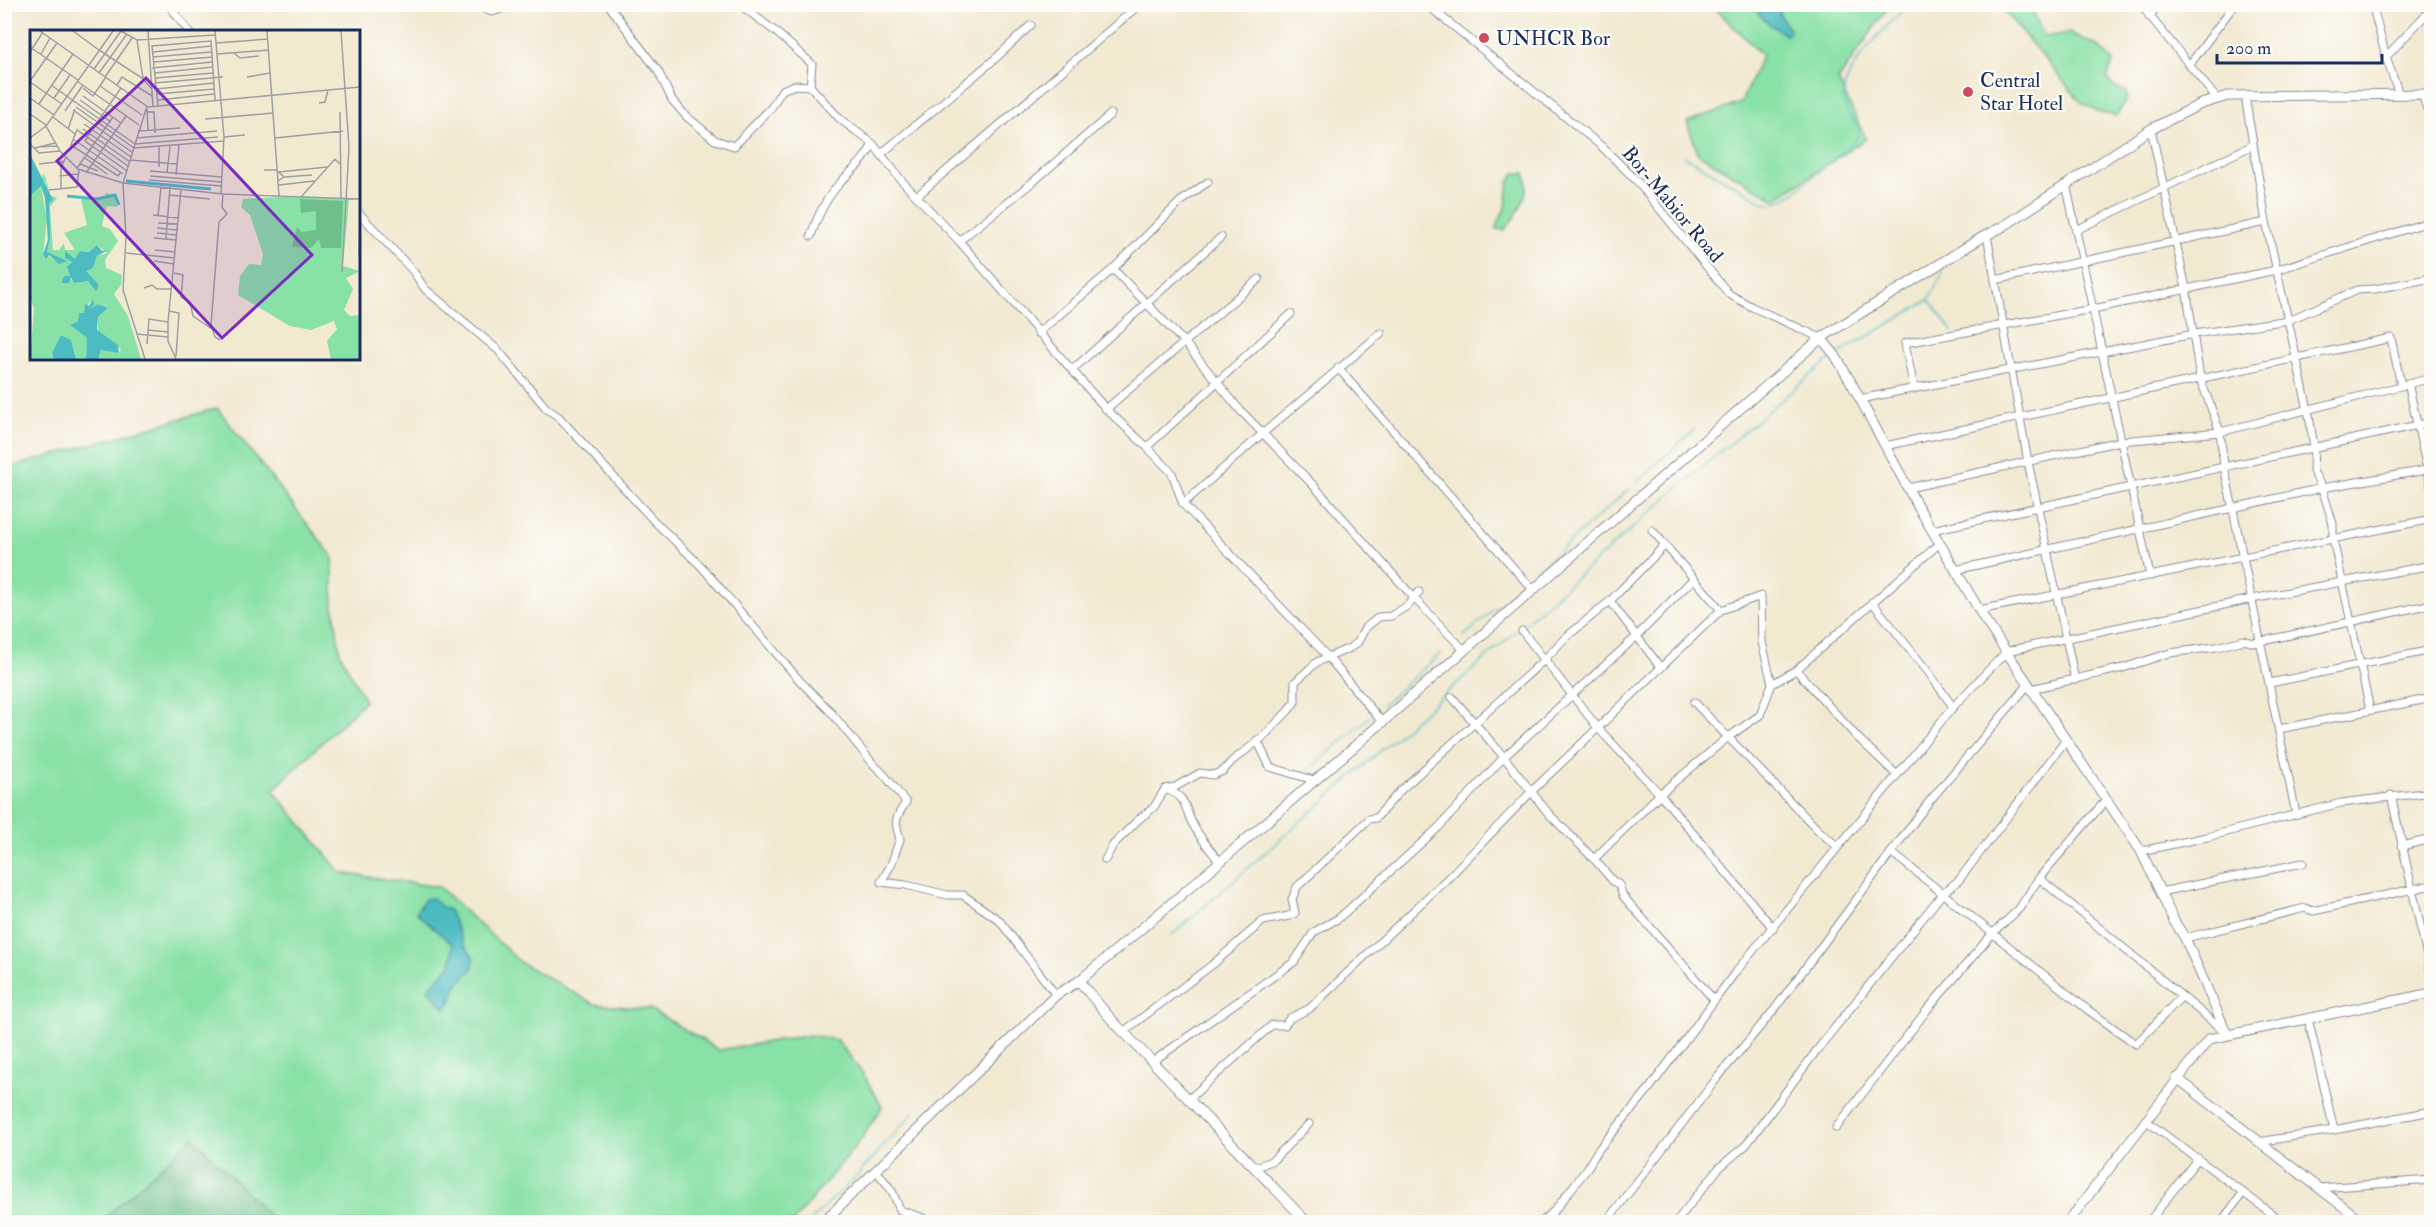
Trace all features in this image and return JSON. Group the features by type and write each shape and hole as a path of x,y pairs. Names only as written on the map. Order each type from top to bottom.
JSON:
{"street":[{"path":"168,4 188,30"},
{"path":"473,4 492,12 516,4"},
{"path":"608,4 657,71 672,100 686,116 715,140 734,146 771,108 782,90 795,85 810,86 840,119 873,144 1106,409 1148,447 1172,473 1183,504 1328,657 1382,722"},
{"path":"739,4 776,32 812,64 810,86"},
{"path":"917,196 1140,4"},
{"name":"Bor-Mabior Road","path":"1426,4 1599,145 1636,180 1729,294 1752,307 1821,338"},
{"path":"2140,4 2217,99"},
{"path":"2150,17 2159,4"},
{"path":"2190,64 2235,4"},
{"path":"2372,4 2386,57 2399,94"},
{"path":"2386,57 2432,8"},
{"path":"881,154 996,58 1031,25"},
{"path":"823,1222 1056,995 1079,981 1220,863 1821,338 2004,226 2151,129 2176,115 2217,99 2245,96 2427,94 2432,122"},
{"path":"2245,96 2266,222 2308,410 2314,447 2313,471 2322,488 2333,524 2332,539 2370,710"},
{"path":"959,241 1034,181 1111,114"},
{"path":"2151,129 2186,288 2200,378 2220,432 2224,466 2296,814"},
{"path":"811,236 816,221 834,190 848,174 860,165 873,144"},
{"path":"2076,230 2163,186 2253,145"},
{"path":"1038,333 1113,269 1181,201 1208,182"},
{"path":"2066,184 2150,576"},
{"path":"360,214 413,271 425,289 498,350 548,409 559,417 654,521 690,553 801,682 830,711 874,765 883,772 895,791 906,802 896,819 896,831 900,839 891,865 881,882 906,885 947,895 963,895 999,920 1056,995"},
{"path":"1914,389 1905,343 2093,309 2276,270 2432,221"},
{"path":"1995,280 2266,222"},
{"path":"1987,235 2019,417 2055,595 2075,680"},
{"path":"1072,370 1221,237"},
{"path":"1113,269 1185,343 1217,384 1262,434 1417,595 1464,650"},
{"path":"1860,399 2194,334 2289,320 2357,290 2375,289 2432,278"},
{"path":"1106,409 1258,279"},
{"path":"1148,447 1291,314"},
{"path":"1183,504 1381,333"},
{"path":"1821,338 1835,355 1908,488 1979,610 2141,851 2174,921 2186,938 2227,1034"},
{"path":"1885,446 2391,338 2418,425 2432,491"},
{"path":"1338,368 1533,590"},
{"path":"1908,488 2121,441 2220,432 2432,378"},
{"path":"1932,530 2432,422"},
{"path":"1955,570 2322,488 2429,469"},
{"path":"1979,610 2432,519"},
{"path":"1652,530 1721,610"},
{"path":"1772,684 1796,670 1940,543"},
{"path":"1123,1032 1212,964 1263,921 1295,913 1292,898 1297,887 1369,819 1376,818 1401,790 1473,722 1610,601 1665,546"},
{"path":"1542,1222 1555,1210 1586,1170 1598,1150 1649,1089 1714,1000 1838,847 1953,707 2007,651 2252,599 2432,565"},
{"path":"1152,1062 1294,962 1314,932 1339,918 1414,850 1504,757 1637,636 1693,579"},
{"path":"1105,860 1113,845 1154,807 1165,789 1175,787 1200,773 1213,775 1223,771 1277,723 1295,702 1295,682 1304,672 1328,657 1350,648 1358,642 1365,628 1379,617 1391,616 1407,606 1417,595"},
{"path":"1189,1099 1272,1025 1285,1025 1290,1018 1310,1009 1454,872 1532,791 1721,610 1761,596 1762,642 1772,684 1760,715 1727,738 1660,794 1594,859"},
{"path":"1610,601 1660,668"},
{"path":"1872,602 1953,707"},
{"path":"1606,1222 1718,1077 1774,1010 1928,803 2030,687 2075,680 2180,651 2216,647 2244,640 2254,643 2262,642 2432,604"},
{"path":"1522,631 1598,728 1660,794 1773,928"},
{"path":"2270,683 2432,650"},
{"path":"1796,670 1858,738 1897,775"},
{"path":"1452,697 1549,814 1594,859 1612,881 1619,885 1623,896 1714,1000"},
{"path":"2278,729 2432,698"},
{"path":"1695,702 1718,725 1727,738 1758,766 1819,831 1838,847"},
{"path":"1676,1222 1719,1168 1746,1145 1817,1050 1943,893 1959,879 2066,740"},
{"path":"1257,741 1270,767 1313,780"},
{"path":"1165,789 1174,792 1188,806 1192,822 1220,863"},
{"path":"2141,851 2341,803 2391,795 2432,792"},
{"path":"2391,795 2432,978"},
{"path":"1836,1128 1927,1010 1993,933 2019,909 2039,879 2106,800"},
{"path":"2401,846 2432,839"},
{"path":"1891,852 2088,1010 2136,1044 2181,997"},
{"path":"2160,892 2303,863"},
{"path":"2039,879 2227,1034"},
{"path":"2186,938 2305,908 2313,911 2432,885"},
{"path":"1079,981 1123,1032 1307,1222"},
{"path":"2068,1222 2209,1039 2432,993"},
{"path":"2308,1018 2334,1130"},
{"path":"2177,1078 2363,1222"},
{"path":"2258,1142 2432,1111"},
{"path":"2145,1120 2283,1222"},
{"path":"1255,1168 1273,1160 1309,1124"},
{"path":"2149,1222 2198,1158"},
{"path":"876,1170 892,1191 900,1210 923,1218"},
{"path":"2319,1188 2432,1180"},
{"path":"2221,1222 2243,1193"}],"green space":[{"path":"1712,5 1755,5 1763,18 1786,35 1789,32 1779,13 1781,5 1894,5 1886,10 1838,80 1866,139 1775,199 1698,154 1687,122 1741,103 1762,55"},
{"path":"1999,5 2029,5 2045,37 2070,33 2098,46 2113,62 2107,79 2115,88 2126,91 2127,99 2116,116 2101,113 2081,102"},
{"path":"1515,173 1525,173 1527,180 1525,196 1518,211 1504,230 1497,229 1506,205 1509,184"},
{"path":"217,408 333,557 333,602 340,653 365,701 273,790 341,873 439,887 521,963 594,1004 650,1009 719,1050 809,1035 837,1040 863,1074 882,1107 862,1138 793,1222 5,1222 5,469"},
{"path":"193,1137 275,1222 100,1222"}],"water":[{"path":"1755,5 1781,5 1779,13 1790,32 1786,35 1772,26 1763,18"},
{"path":"432,898 449,910 464,945 474,958 473,968 456,986 451,1002 445,1009 428,989 451,965 453,945 416,912 425,899"}],"waterway":[{"path":"1684,156 1765,203 1775,203 1792,194 1855,141 1859,131 1844,101 1844,89 1849,76 1867,49 1908,4"},
{"path":"1838,354 1929,300 1943,272"},
{"path":"1930,301 1952,331"},
{"path":"1172,935 1687,480 1831,358"},
{"path":"1637,482 1695,429"},
{"path":"1528,579 1630,488"},
{"path":"1464,636 1524,583"},
{"path":"1383,705 1441,653"},
{"path":"1307,771 1370,717"},
{"path":"809,1222 854,1179 913,1113"}],"place":[{"name":"UNHCR Bor","path":"1484,38"},
{"name":"Central Star Hotel","path":"1968,92"}]}
